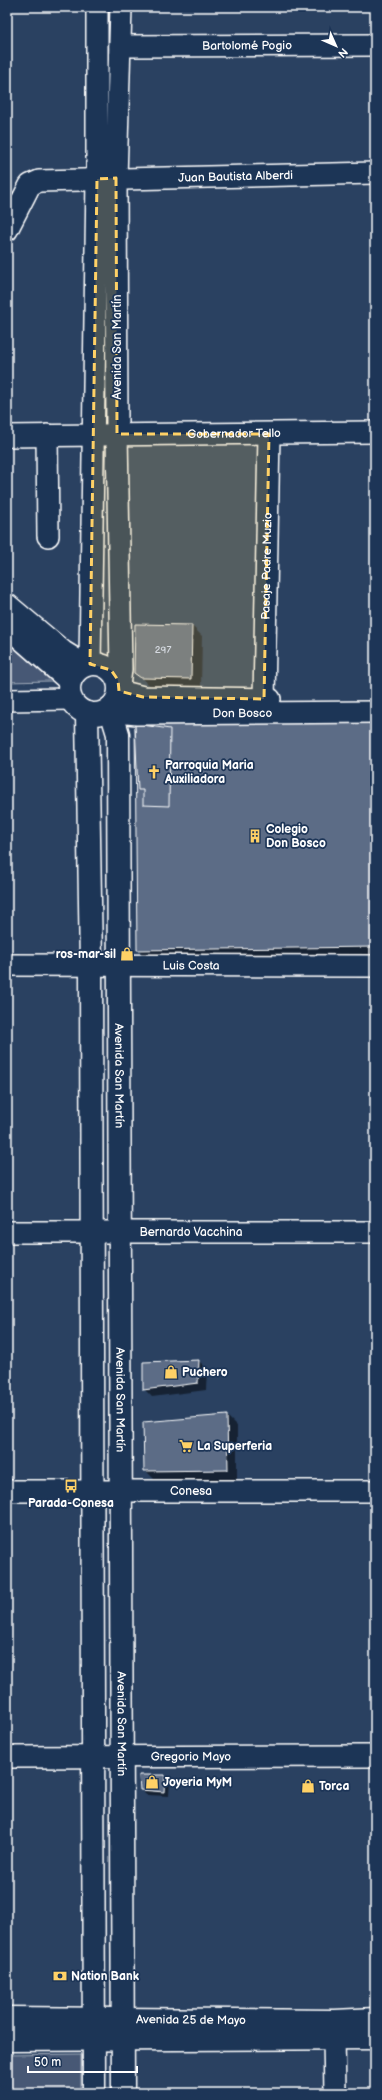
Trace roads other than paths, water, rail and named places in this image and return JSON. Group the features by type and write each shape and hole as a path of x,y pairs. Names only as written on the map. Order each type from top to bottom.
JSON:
{"main road":[{"path":"7,605 52,643 101,712 115,698"},
{"path":"7,626 80,684"},
{"name":"Avenida San Martín","path":"94,2093 91,965 80,684 104,666 111,670 115,675 118,734 123,2093"},
{"name":"Avenida 25 de Mayo","path":"7,2018 94,2029 375,2019"},
{"name":"Avenida 25 de Mayo","path":"7,2040 94,2029"},
{"name":"Avenida 25 de Mayo","path":"122,2029 334,2038 375,2038"}],"street":[{"name":"Avenida San Martín","path":"97,7 107,179 117,434 121,669 115,698"},
{"name":"Avenida San Martín","path":"80,684 107,179 120,46 121,7"},
{"name":"Bartolomé Pogio","path":"120,46 375,45"},
{"name":"Juan Bautista Alberdi","path":"7,230 30,185 39,181 375,173"},
{"name":"Gobernador Tello","path":"7,436 375,432"},
{"name":"Pasaje Padre Muzio","path":"264,699 269,434"},
{"path":"47,435 48,536"},
{"path":"7,700 80,684"},
{"name":"Don Bosco","path":"115,698 375,698"},
{"name":"Don Bosco","path":"115,698 127,713 137,714 375,712"},
{"name":"Luis Costa","path":"7,965 375,966"},
{"name":"Bernardo Vacchina","path":"7,1232 375,1232"},
{"name":"Conesa","path":"7,1491 375,1490"},
{"name":"Gregorio Mayo","path":"7,1757 122,1758 375,1756"},
{"path":"334,2038 335,2093"}],"place":[{"name":"Parroquia Maria Auxiliadora","path":"154,772"},
{"name":"Colegio Don Bosco","path":"255,836"},
{"name":"ros-mar-sil","path":"127,954"},
{"name":"Puchero","path":"171,1372"},
{"name":"La Superferia","path":"186,1446"},
{"name":"Parada-Conesa","path":"71,1486"},
{"name":"Joyeria MyM","path":"152,1782"},
{"name":"Torca","path":"308,1786"},
{"name":"Nation Bank","path":"60,1976"}]}
